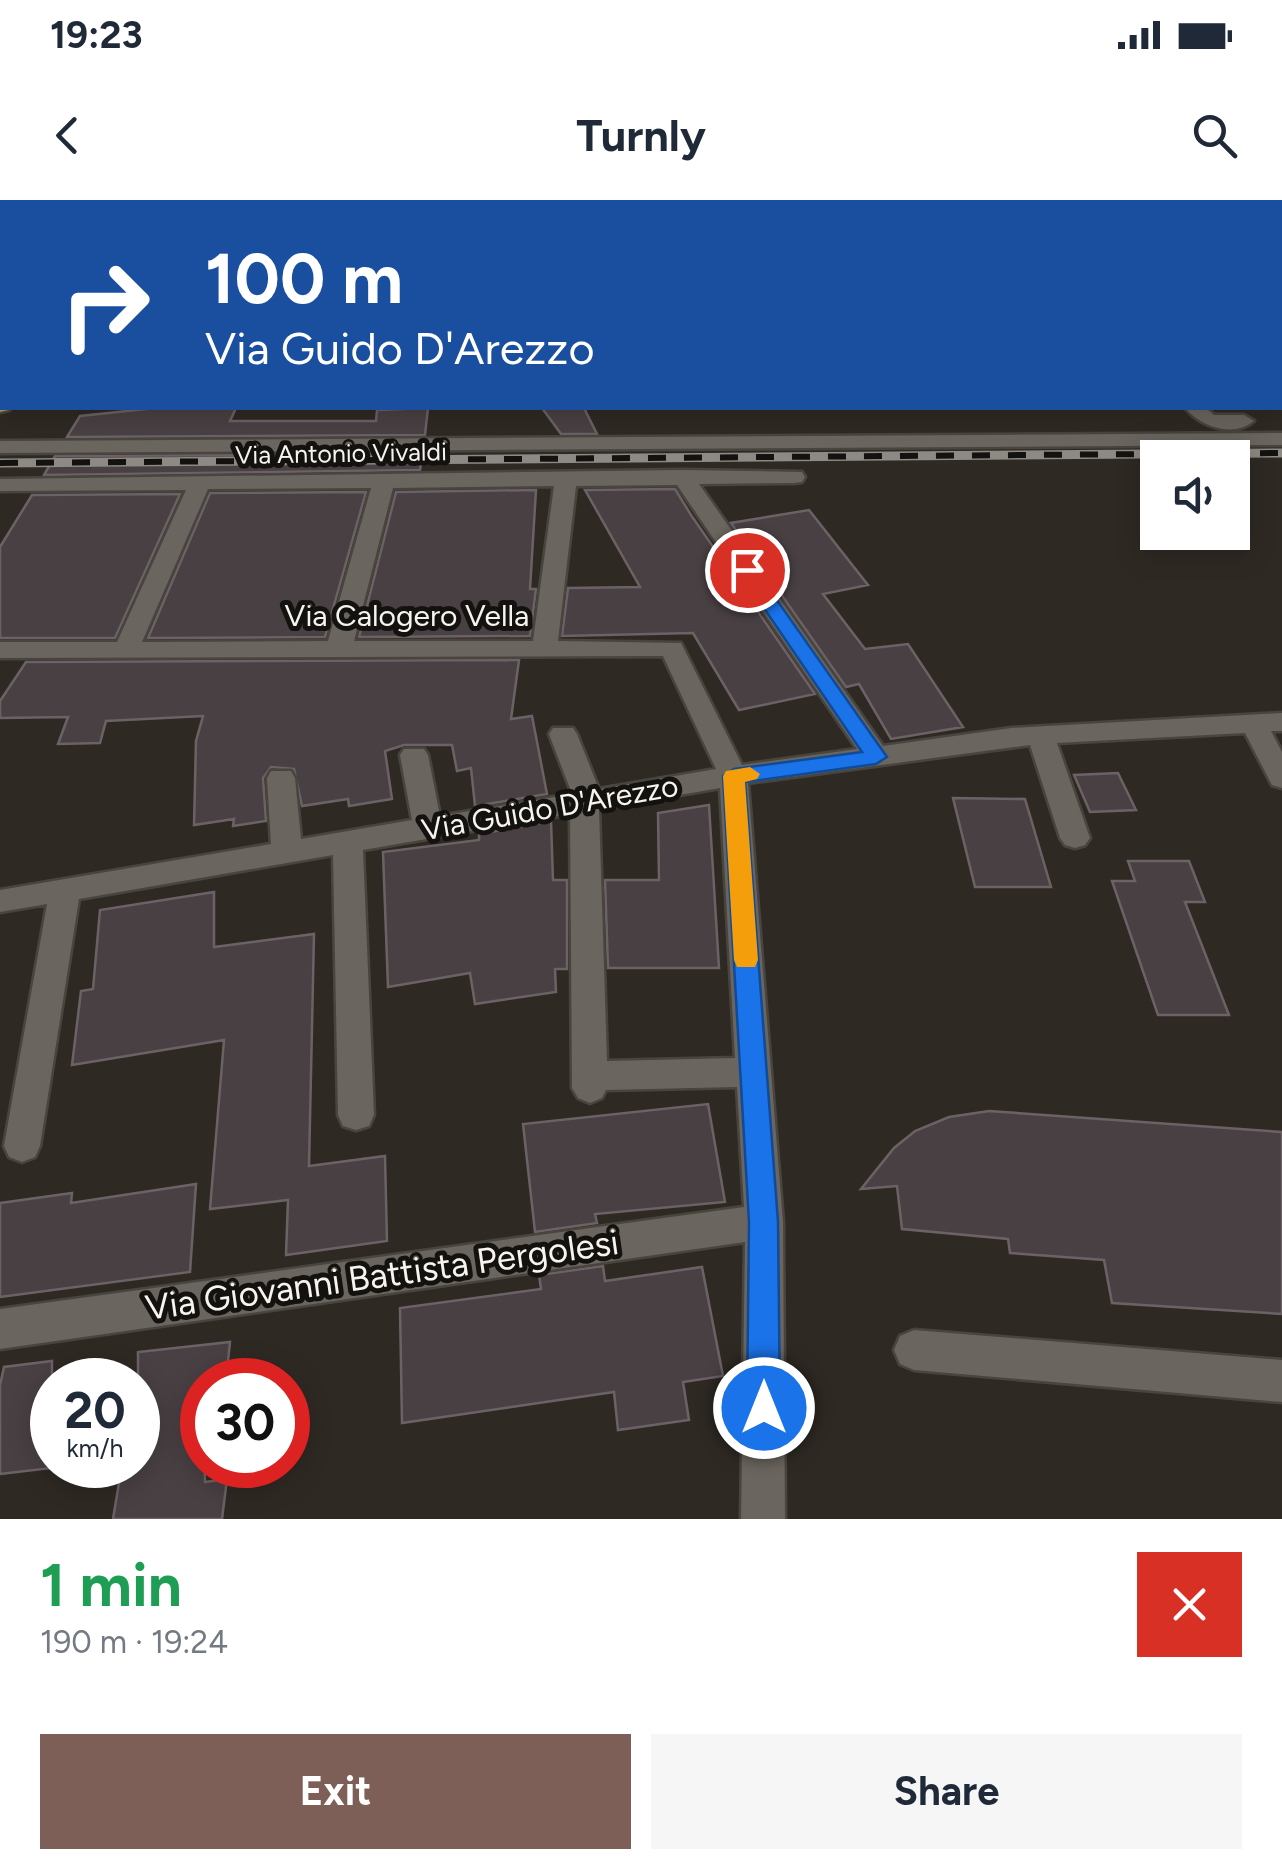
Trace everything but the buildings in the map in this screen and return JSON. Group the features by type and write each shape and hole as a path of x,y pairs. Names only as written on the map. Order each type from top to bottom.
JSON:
{"street":[{"path":"1197,410 1209,421 1282,420"},
{"path":"0,446 1282,438"},
{"path":"682,476 876,757"},
{"path":"545,648 566,477"},
{"name":"Via Antonio Vivaldi","path":"6,485 794,477"},
{"path":"340,649 384,480"},
{"path":"126,650 200,482"},
{"path":"0,505 6,485"},
{"name":"Via Calogero Vella","path":"0,650 672,648 734,776"},
{"path":"1268,723 1282,778"},
{"name":"Via Guido D'Arezzo","path":"0,901 734,776 1041,736 1268,723"},
{"path":"562,734 586,802 590,1082 754,1072"},
{"path":"1041,736 1075,838"},
{"path":"414,755 428,828"},
{"path":"734,776 764,1222 763,1519"},
{"path":"281,778 287,852"},
{"path":"348,842 356,1115"},
{"path":"22,1146 65,890"},
{"name":"Via Giovanni Battista Pergolesi","path":"0,1329 764,1222"},
{"path":"914,1350 1282,1381"}],"railway":[{"path":"0,463 1282,453"}],"slow traffic":[{"path":"746,960 734,776 750,774"}],"route":[{"path":"747,570 876,757 734,776 764,1222 764,1408"}]}
